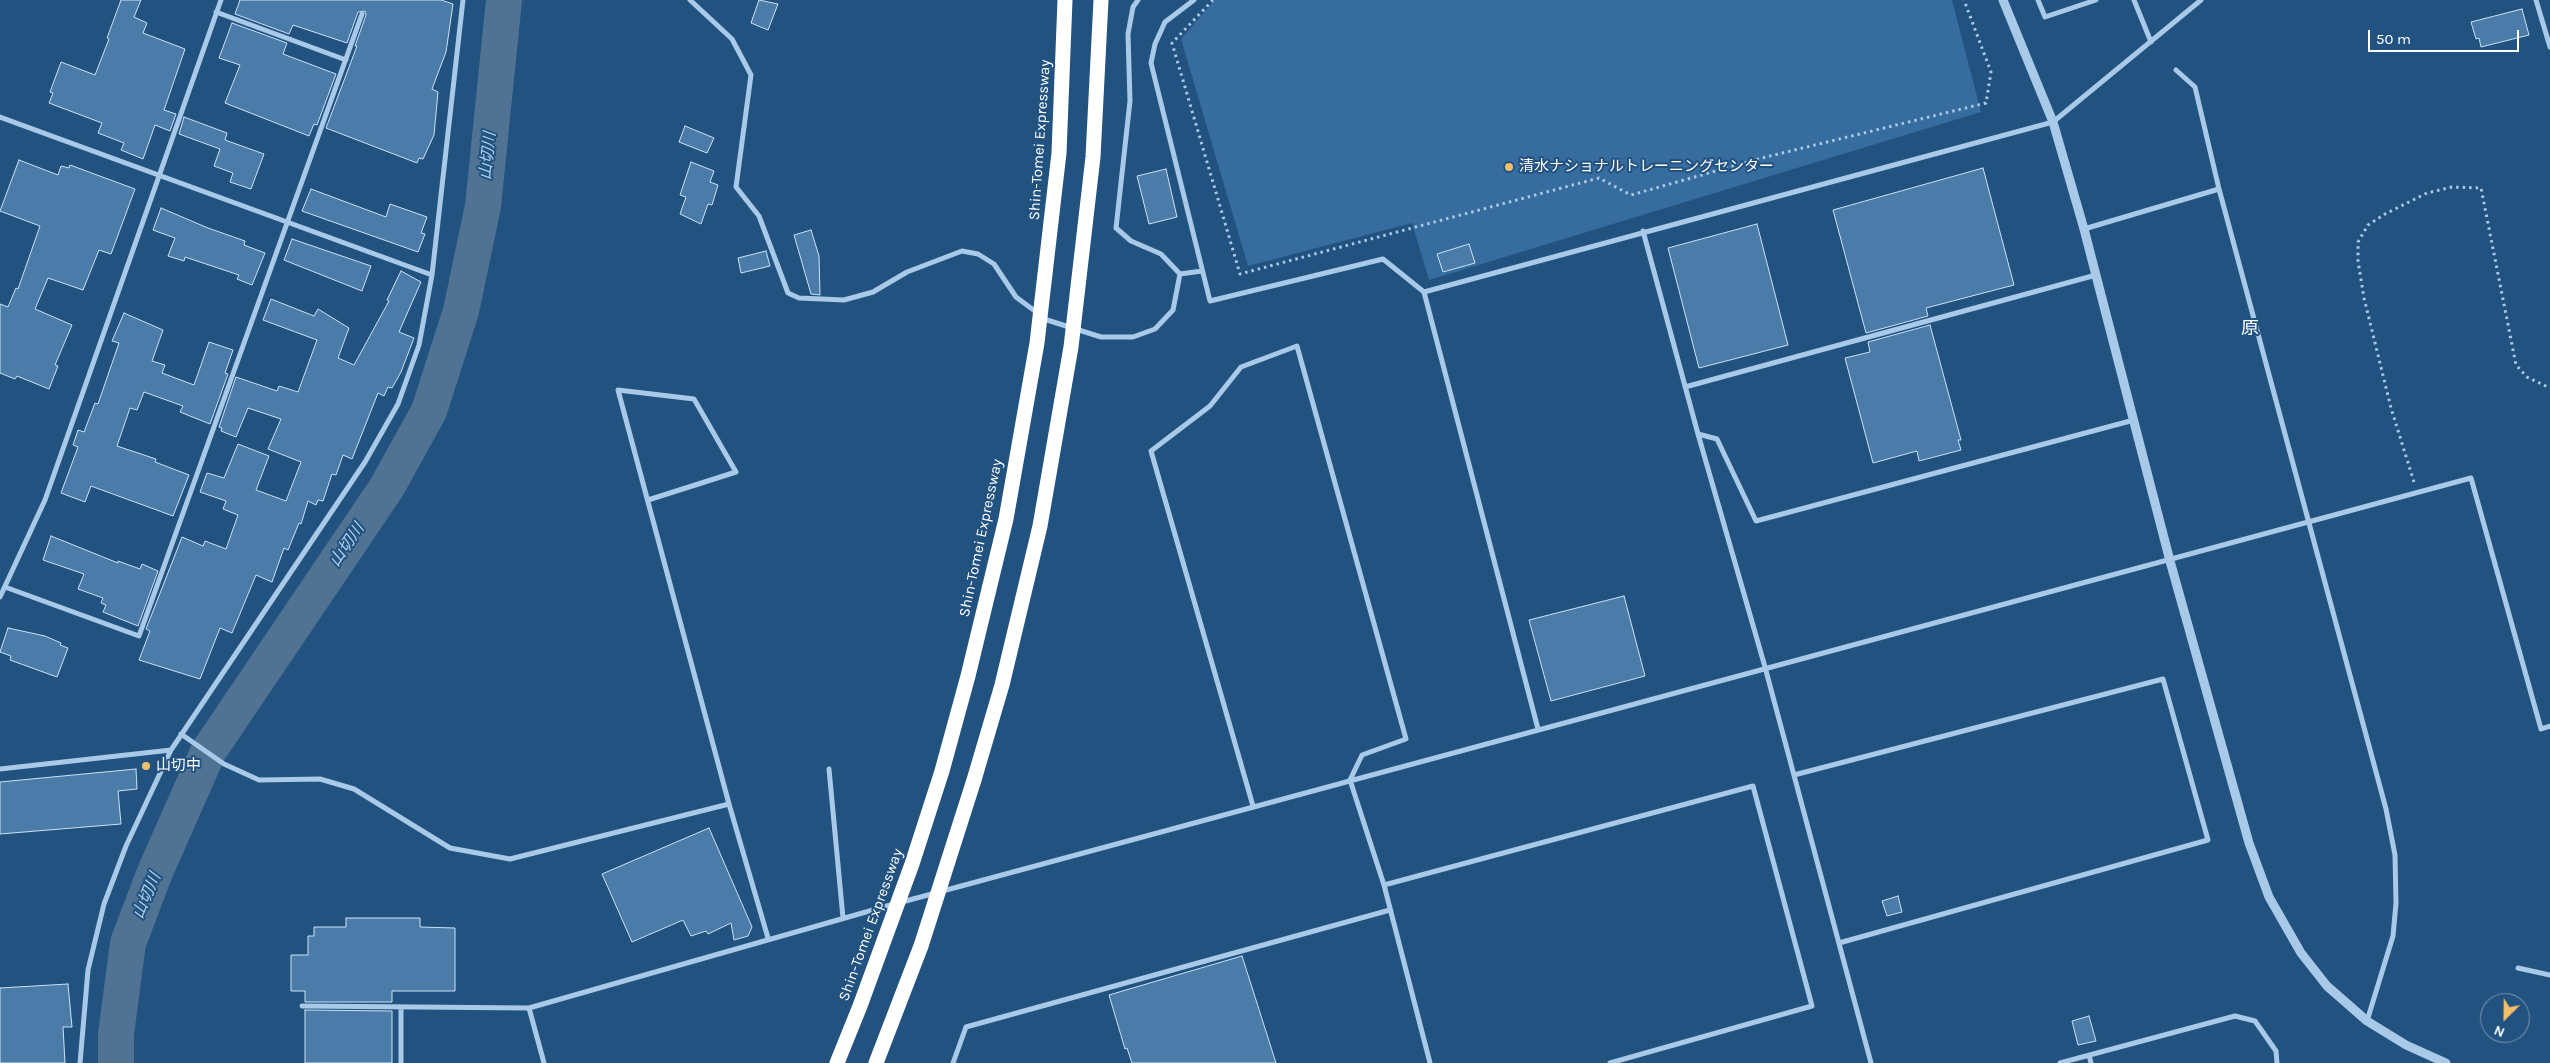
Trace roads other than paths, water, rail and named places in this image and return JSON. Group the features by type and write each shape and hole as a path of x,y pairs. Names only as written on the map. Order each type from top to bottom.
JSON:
{"highway":[{"name":"Shin-Tomei Expressway","path":"837,1063 906,882 942,771 968,676 1006,519 1038,334 1059,153 1066,0"},
{"path":"876,1063 921,946 972,789 1002,685 1040,526 1072,337 1093,157 1101,0"}],"street":[{"path":"0,597 45,500 221,0"},
{"path":"80,1063 88,970 104,904 126,846 170,750 360,470 398,404 419,345 432,275 463,0"},
{"path":"690,0 732,39 751,75 736,187 759,216 788,293 800,298 844,300 873,292 907,272 962,252 978,254 994,264 1016,297 1047,320 1101,337 1132,337 1155,328 1173,310 1180,274"},
{"path":"1138,0 1133,7 1128,34 1130,101 1116,228 1131,241 1161,254 1180,274"},
{"path":"1194,0 1164,22 1155,44 1151,63 1210,301 1383,259 1424,292 1538,729"},
{"path":"2003,0 2053,122 2084,229 2170,561 2249,843 2269,896 2300,953 2327,986 2367,1021 2406,1045 2446,1063"},
{"path":"2038,0 2045,18 2096,0"},
{"path":"2134,0 2151,42"},
{"path":"1424,292 2053,122 2201,0"},
{"path":"2536,0 2550,47"},
{"path":"216,12 346,60"},
{"path":"5,587 139,636 362,14"},
{"path":"2176,70 2195,87 2219,189 2311,523 2386,809 2395,855 2396,903 2393,936 2367,1021"},
{"path":"0,118 432,275"},
{"path":"2084,229 2219,189"},
{"path":"1644,231 1698,434 1766,667 1871,1063"},
{"path":"1180,274 1202,271"},
{"path":"1686,387 2096,275"},
{"path":"1253,806 1151,452 1210,406 1242,367 1297,346 1406,739 1362,755 1350,780 1384,885 1430,1063"},
{"path":"648,500 736,472 694,399 618,390 729,804 768,938"},
{"path":"1698,434 1717,439 1756,521 2134,420"},
{"path":"302,1006 529,1008 768,938 1766,667 2311,523 2471,478 2541,729 2550,726"},
{"path":"1794,775 2163,679 2208,840 1839,944"},
{"path":"181,734 224,764 259,780 320,779 354,789 450,848 510,859 729,804"},
{"path":"0,769 170,750"},
{"path":"829,768 843,918"},
{"path":"1384,885 1753,786 1812,1006 1610,1063"},
{"path":"953,1063 966,1027 1390,910"},
{"path":"2518,968 2550,975"},
{"path":"401,1007 401,1063"},
{"path":"529,1008 544,1063"},
{"path":"2060,1063 2236,1016 2255,1021 2276,1051 2277,1063"},
{"path":"2089,1056 2091,1063"}],"waterway":[{"name":"山切川","path":"116,1063 116,1034 128,943 155,872 208,752 387,487 429,411 461,311 483,206 504,0"}],"place":[{"name":"清水ナショナルトレーニングセンター","path":"1509,167"},
{"name":"山切中","path":"146,766"}],"district":[{"name":"原","path":"2250,329"}]}
